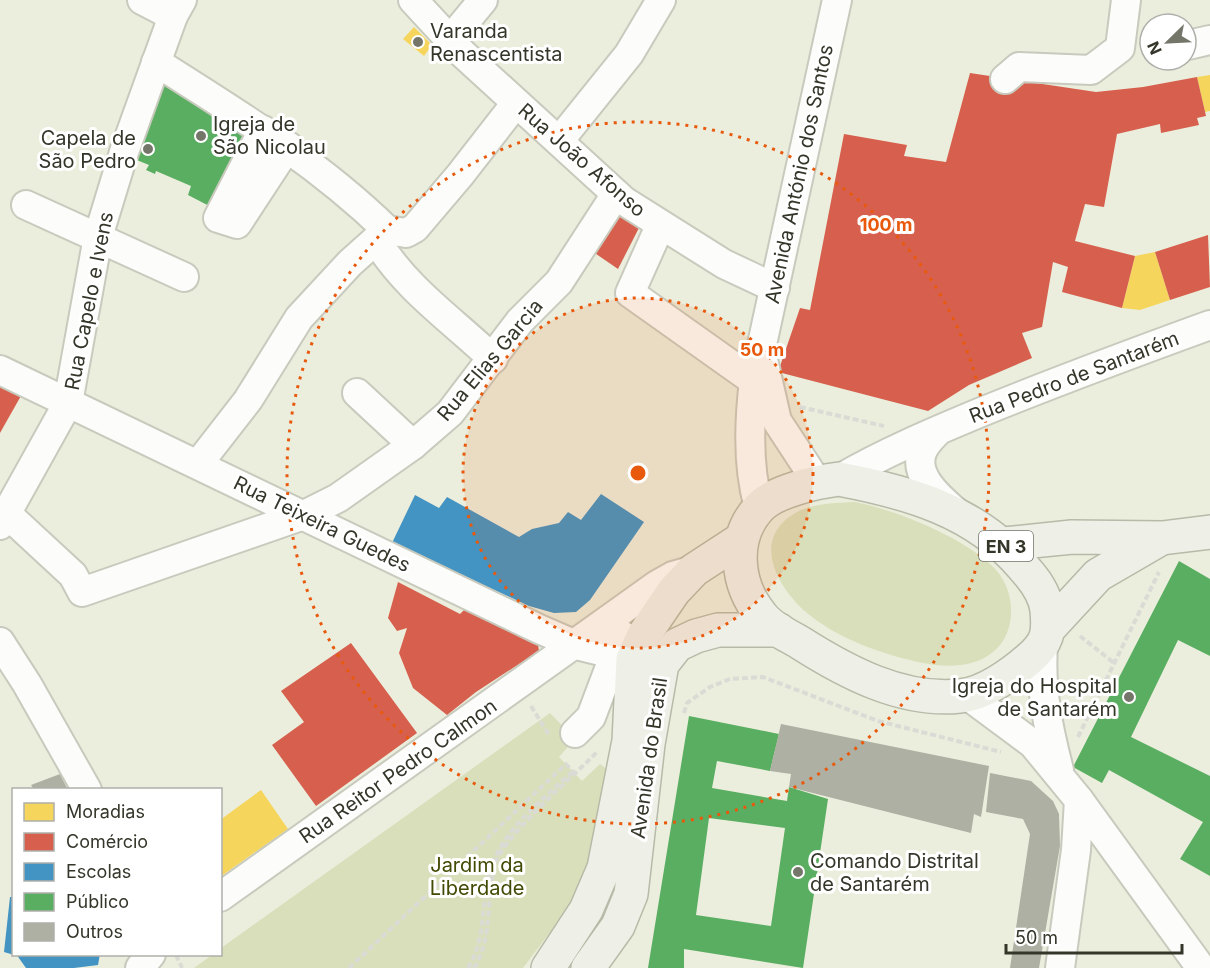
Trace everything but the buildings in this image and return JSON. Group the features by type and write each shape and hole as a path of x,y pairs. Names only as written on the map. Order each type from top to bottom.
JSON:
{"main road":[{"name":"EN 3","path":"759,507 786,492 828,481 892,489 963,518 1004,543 1034,579 1046,602 1046,637"},
{"path":"740,540 759,507"},
{"name":"EN 3","path":"740,540 741,576 762,616 779,630 832,664 877,684 944,698 967,695 1014,673 1098,575 1210,532"},
{"name":"EN 3","path":"1004,543 1072,537 1162,552"},
{"name":"Avenida do Brasil","path":"548,968 586,910 604,868 629,741 624,655 644,635 674,591 694,570 740,540"},
{"name":"Avenida do Brasil","path":"588,968 618,926 630,894 648,744 662,664 677,645 696,636 718,630 779,630"}],"street":[{"path":"142,0 178,8"},
{"name":"Rua João Afonso","path":"413,0 450,40 616,194 660,226 724,264 775,288"},
{"path":"450,40 483,0"},
{"path":"559,141 629,54 661,0"},
{"path":"1005,79 1019,67 1091,70 1120,48 1126,0"},
{"name":"Avenida António dos Santos","path":"759,507 753,486 751,463 750,411 754,381 775,288 830,4"},
{"name":"Rua Capelo e Ivens","path":"3,519 68,403 98,237 124,152 178,8"},
{"path":"156,62 288,146 353,196 382,235 391,265 432,307 460,328 493,359"},
{"path":"198,463 248,400 299,318 335,278 382,235 406,233 415,228 460,175 516,102"},
{"path":"263,130 218,218 237,224 288,146"},
{"name":"Rua Elias Garcia","path":"3,519 73,575 82,592 304,515 338,498 413,446 450,413 520,321 559,282 616,194"},
{"path":"26,205 184,277"},
{"path":"660,226 630,293 754,381"},
{"name":"Rua Pedro de Santarém","path":"828,481 886,452 1044,386 1210,325"},
{"name":"Avenida António dos Santos","path":"762,347 765,375 777,421 828,481"},
{"name":"Rua Teixeira Guedes","path":"0,370 576,645"},
{"path":"357,393 413,446"},
{"path":"938,431 922,451 924,474 933,492 963,518"},
{"name":"Rua Reitor Pedro Calmon","path":"222,896 672,576 694,570"},
{"path":"562,742 591,717 624,655 641,598"},
{"path":"1046,637 1042,671 1047,724 1061,778"},
{"path":"0,642 27,684 86,788"},
{"path":"576,645 624,655"},
{"path":"967,695 1033,744 1079,800 1202,968"},
{"path":"1060,968 1076,850 1079,800"},
{"path":"140,968 149,956"}],"path":[{"path":"789,404 889,427"},
{"path":"1075,743 1114,663 1162,552"},
{"path":"1083,639 1114,663"},
{"path":"680,724 687,703 710,687 730,679 763,677 878,721 942,739 996,752 1033,744"},
{"path":"529,703 562,742 566,764 574,773"},
{"path":"468,968 477,954 487,883 504,839 611,738 629,741"},
{"path":"350,967 566,764"},
{"path":"474,968 483,954 491,882 497,859 509,840 574,773"}],"green space":[{"path":"855,502 911,519 951,537 985,559 997,571 1004,581 1011,603 1009,627 998,647 982,659 965,664 948,666 923,663 877,651 847,638 819,622 796,602 778,576 773,562 771,548 774,535 783,523 803,509 825,504"},
{"name":"Jardim da Liberdade","path":"550,713 575,739 559,757 582,781 600,764 609,771 601,822 582,890 523,968 194,968 211,956 222,956 222,947"}],"place":[{"name":"Varanda Renascentista","path":"418,42"},
{"name":"Igreja de São Nicolau","path":"201,136"},
{"name":"Capela de São Pedro","path":"148,149"},
{"name":"Igreja do Hospital de Santarém","path":"1129,697"},
{"name":"Comando Distrital de Santarém","path":"798,872"}]}
